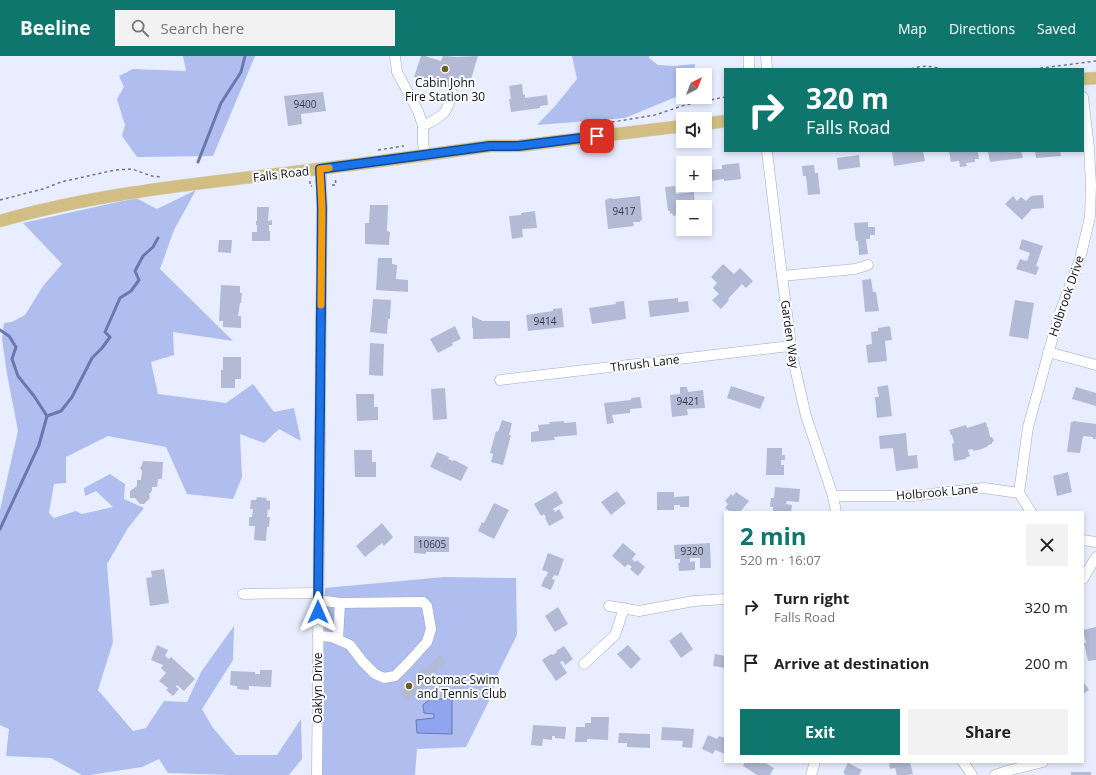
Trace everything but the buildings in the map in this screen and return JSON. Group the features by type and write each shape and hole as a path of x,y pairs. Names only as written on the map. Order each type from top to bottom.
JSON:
{"main road":[{"path":"1084,79 1096,78"},
{"path":"712,123 724,121"},
{"name":"Falls Road","path":"0,222 30,213 92,200 198,184 490,146 518,146 676,127"}],"street":[{"path":"395,56 397,72 418,112 423,126 423,144 426,155"},
{"path":"749,56 749,68"},
{"path":"766,56 767,68"},
{"path":"423,126 442,116 448,107 452,93"},
{"name":"Holbrook Drive","path":"1019,493 1028,427 1058,315 1080,259 1090,217 1091,185 1089,148 1084,106"},
{"name":"Garden Way","path":"767,152 790,346 806,416 833,496 836,511"},
{"name":"Oaklyn Drive","path":"317,775 322,208 320,169"},
{"path":"782,276 855,269 868,265"},
{"name":"Thrush Lane","path":"500,380 790,346"},
{"path":"1048,352 1096,365"},
{"name":"Holbrook Lane","path":"833,496 912,496 984,488 1019,493"},
{"path":"1019,493 1030,511"},
{"path":"1084,540 1096,542"},
{"path":"1084,577 1096,557"},
{"path":"243,594 318,597 340,603 422,602 427,606 431,629 427,642 407,664 395,676 384,678 375,674 363,662 350,645 332,637 318,636"},
{"path":"609,606 639,611 694,601 724,599"},
{"path":"338,639 340,603"},
{"path":"584,664 615,635 624,608"},
{"path":"811,775 815,763"},
{"path":"964,763 972,775"},
{"path":"995,775 1039,763"}],"path":[{"path":"1042,68 1096,61"},
{"path":"915,68 929,66 938,68"},
{"path":"591,126 654,115 685,105 724,97"},
{"path":"372,150 405,146"},
{"path":"0,200 37,190 43,190 61,182 115,170 132,169 152,176 165,177"}],"shaded area":[{"path":"183,56 255,56 213,156 137,157 122,136 125,125 117,99 124,87 119,76 133,69 186,71"},
{"path":"572,56 649,56 649,58 658,65 675,66 695,64 695,68 676,68 676,97 625,118 537,125 556,105 577,79"},
{"path":"196,190 174,230 160,269 233,341 173,332 174,355 151,362 158,394 226,403 253,384 274,412 294,408 301,441 279,429 264,443 240,434 242,477 233,499 187,494 166,447 108,436 66,457 66,483 54,484 49,513 54,518 76,511 82,514 113,507 96,491 85,496 84,488 110,474 125,484 124,499 144,508 128,528 107,564 113,642 98,690 133,731 146,728 164,701 187,702 201,672 234,626 233,660 202,709 213,728 236,755 277,755 301,719 302,759 289,775 168,773 159,759 142,767 82,775 51,758 6,756 9,729 0,725 0,510 18,431 2,339 4,323 12,322 25,315 43,286 62,264 23,223 136,198 157,209"},
{"name":"Potomac Swim and Tennis Club","path":"444,577 516,578 517,635 499,671 489,701 466,747 417,749 415,775 322,775 325,588"},
{"path":"430,699 452,699 452,734 417,733 416,720 434,718 434,714 424,713 423,705"}],"waterway":[{"path":"198,162 221,103 241,72 245,56"},
{"path":"47,416 61,411 72,397 92,358 110,337 105,332 120,298 131,291 139,280 135,271 143,256 153,247 158,238"},
{"path":"0,330 9,336 16,347 12,359 18,376 34,396 47,416 39,445 0,529"}],"slow traffic":[{"path":"321,305 322,208 320,169 329,168"}],"place":[{"name":"Cabin John Fire Station 30","path":"445,69"},
{"name":"Potomac Swim and Tennis Club","path":"409,686"}],"route":[{"path":"318,612 322,208 320,169 490,146 518,146 597,136"}]}
